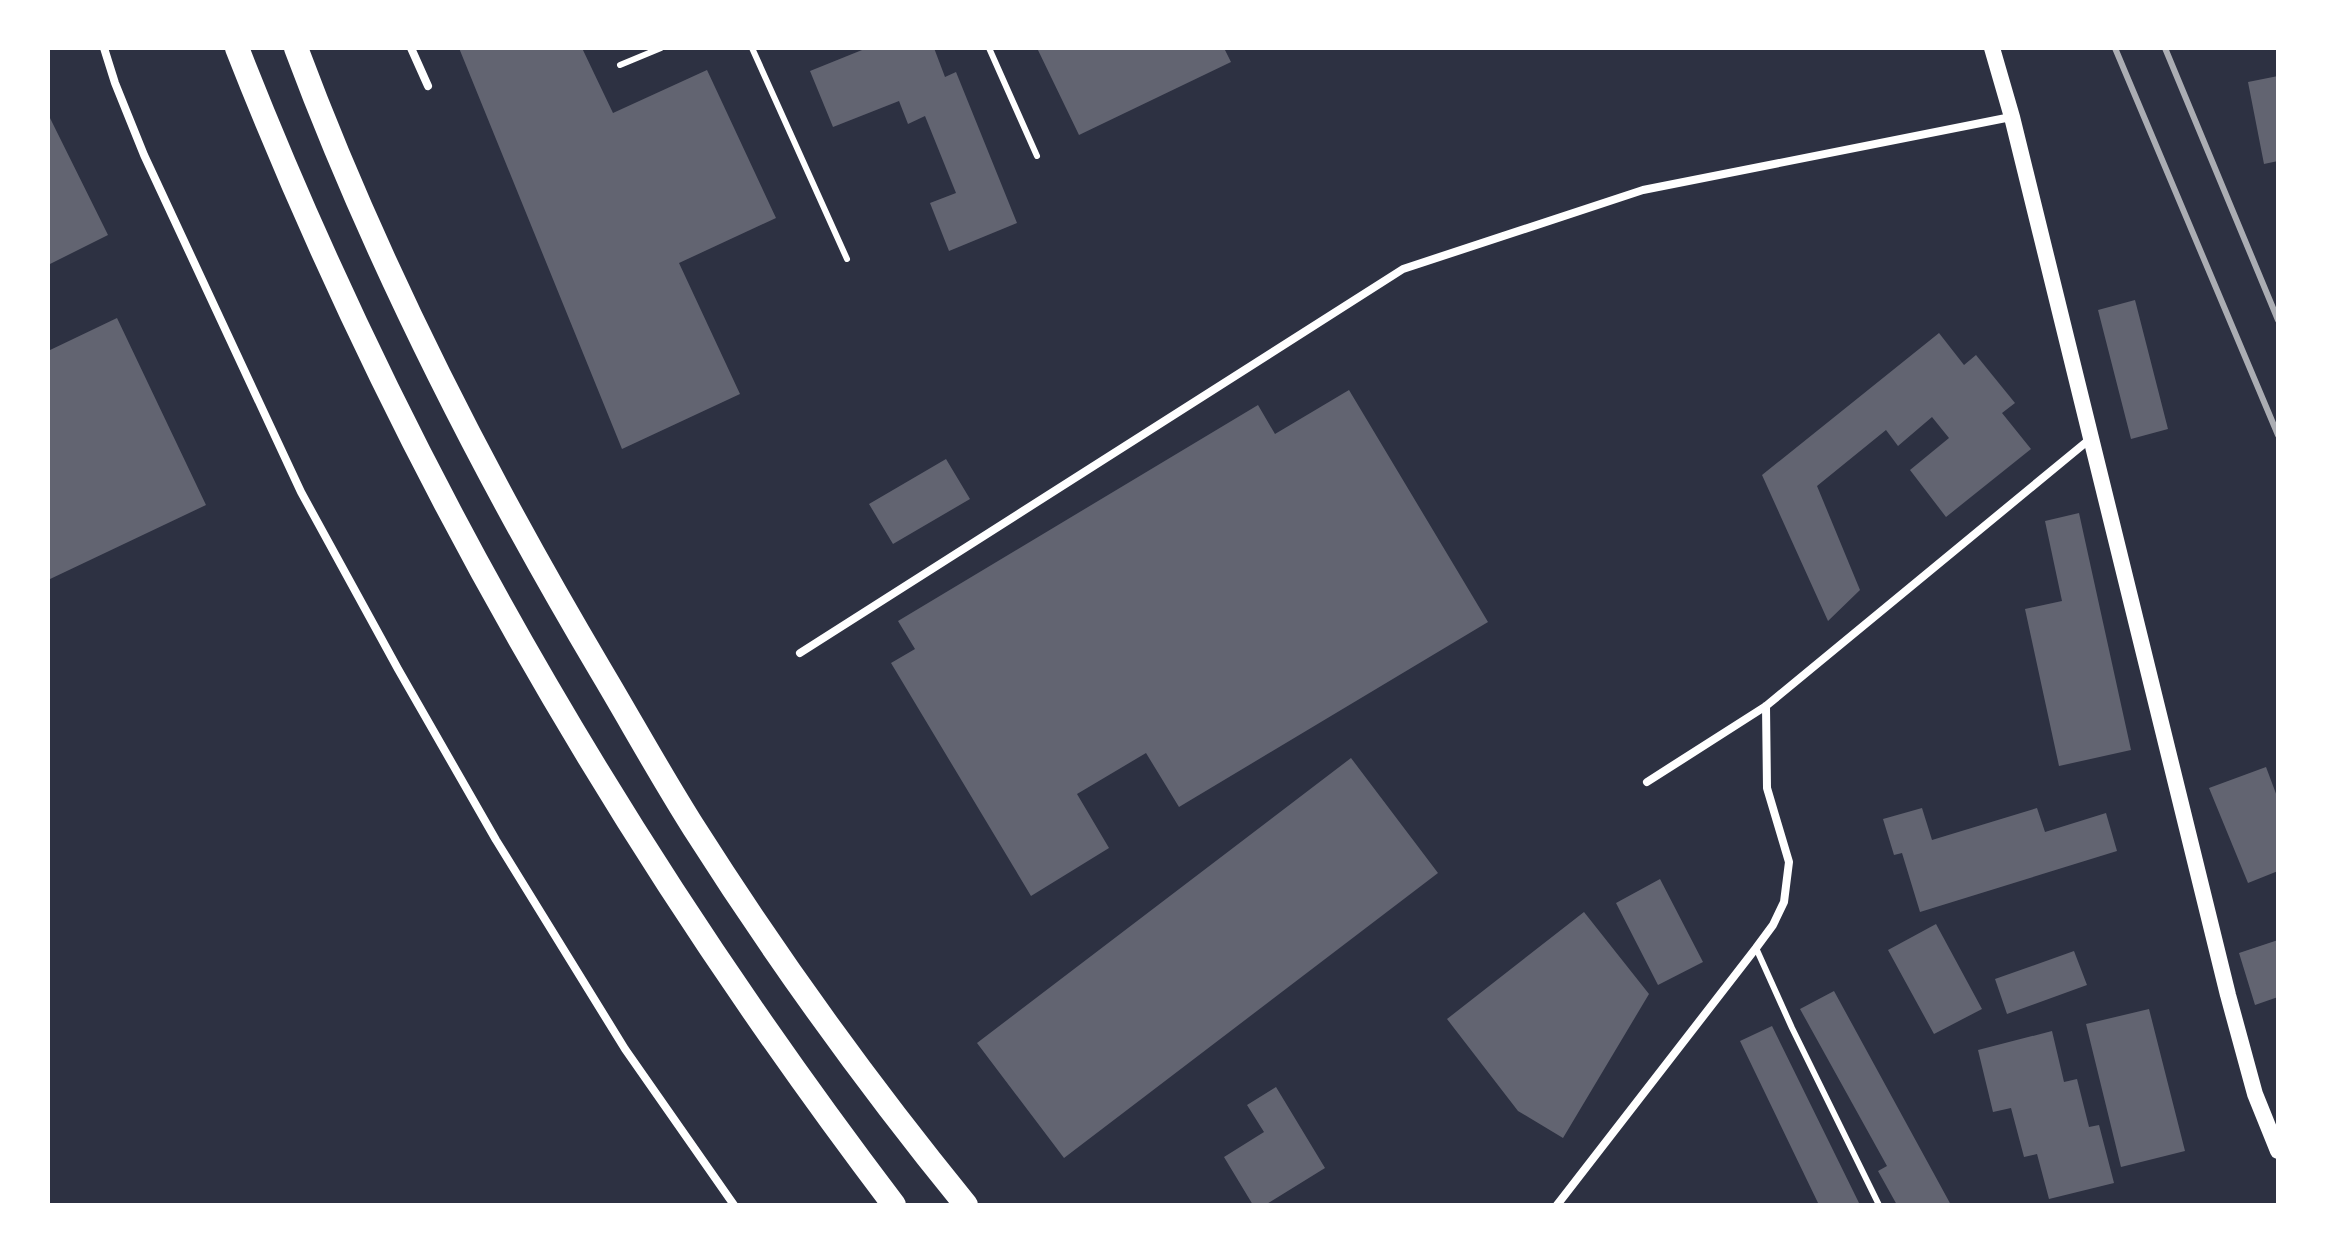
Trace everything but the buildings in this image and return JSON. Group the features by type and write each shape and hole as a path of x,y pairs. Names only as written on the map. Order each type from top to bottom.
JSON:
{"highway":[{"path":"237,48 341,294 386,390 449,513 541,679 616,804 731,981 894,1205"},
{"path":"296,48 391,275 444,386 500,495 581,637 723,872 886,1102 966,1205"}],"main road":[{"path":"1992,48 2012,117 2240,1042 2255,1094 2278,1151"}],"street":[{"path":"104,48 144,155 301,492 496,840 625,1049 734,1205"},
{"path":"411,48 428,86"},
{"path":"800,653 1403,269 1643,190 2012,117"},
{"path":"1647,782 1766,706 2090,439"},
{"path":"1557,1205 1756,948 1773,925 1784,902 1789,862 1767,788 1766,706"}],"lane":[{"path":"620,65 661,48"},
{"path":"752,48 847,259"},
{"path":"989,48 1037,156"},
{"path":"1756,948 1879,1205"}],"railway":[{"path":"2115,48 2278,435"},
{"path":"2165,48 2278,320"}]}
